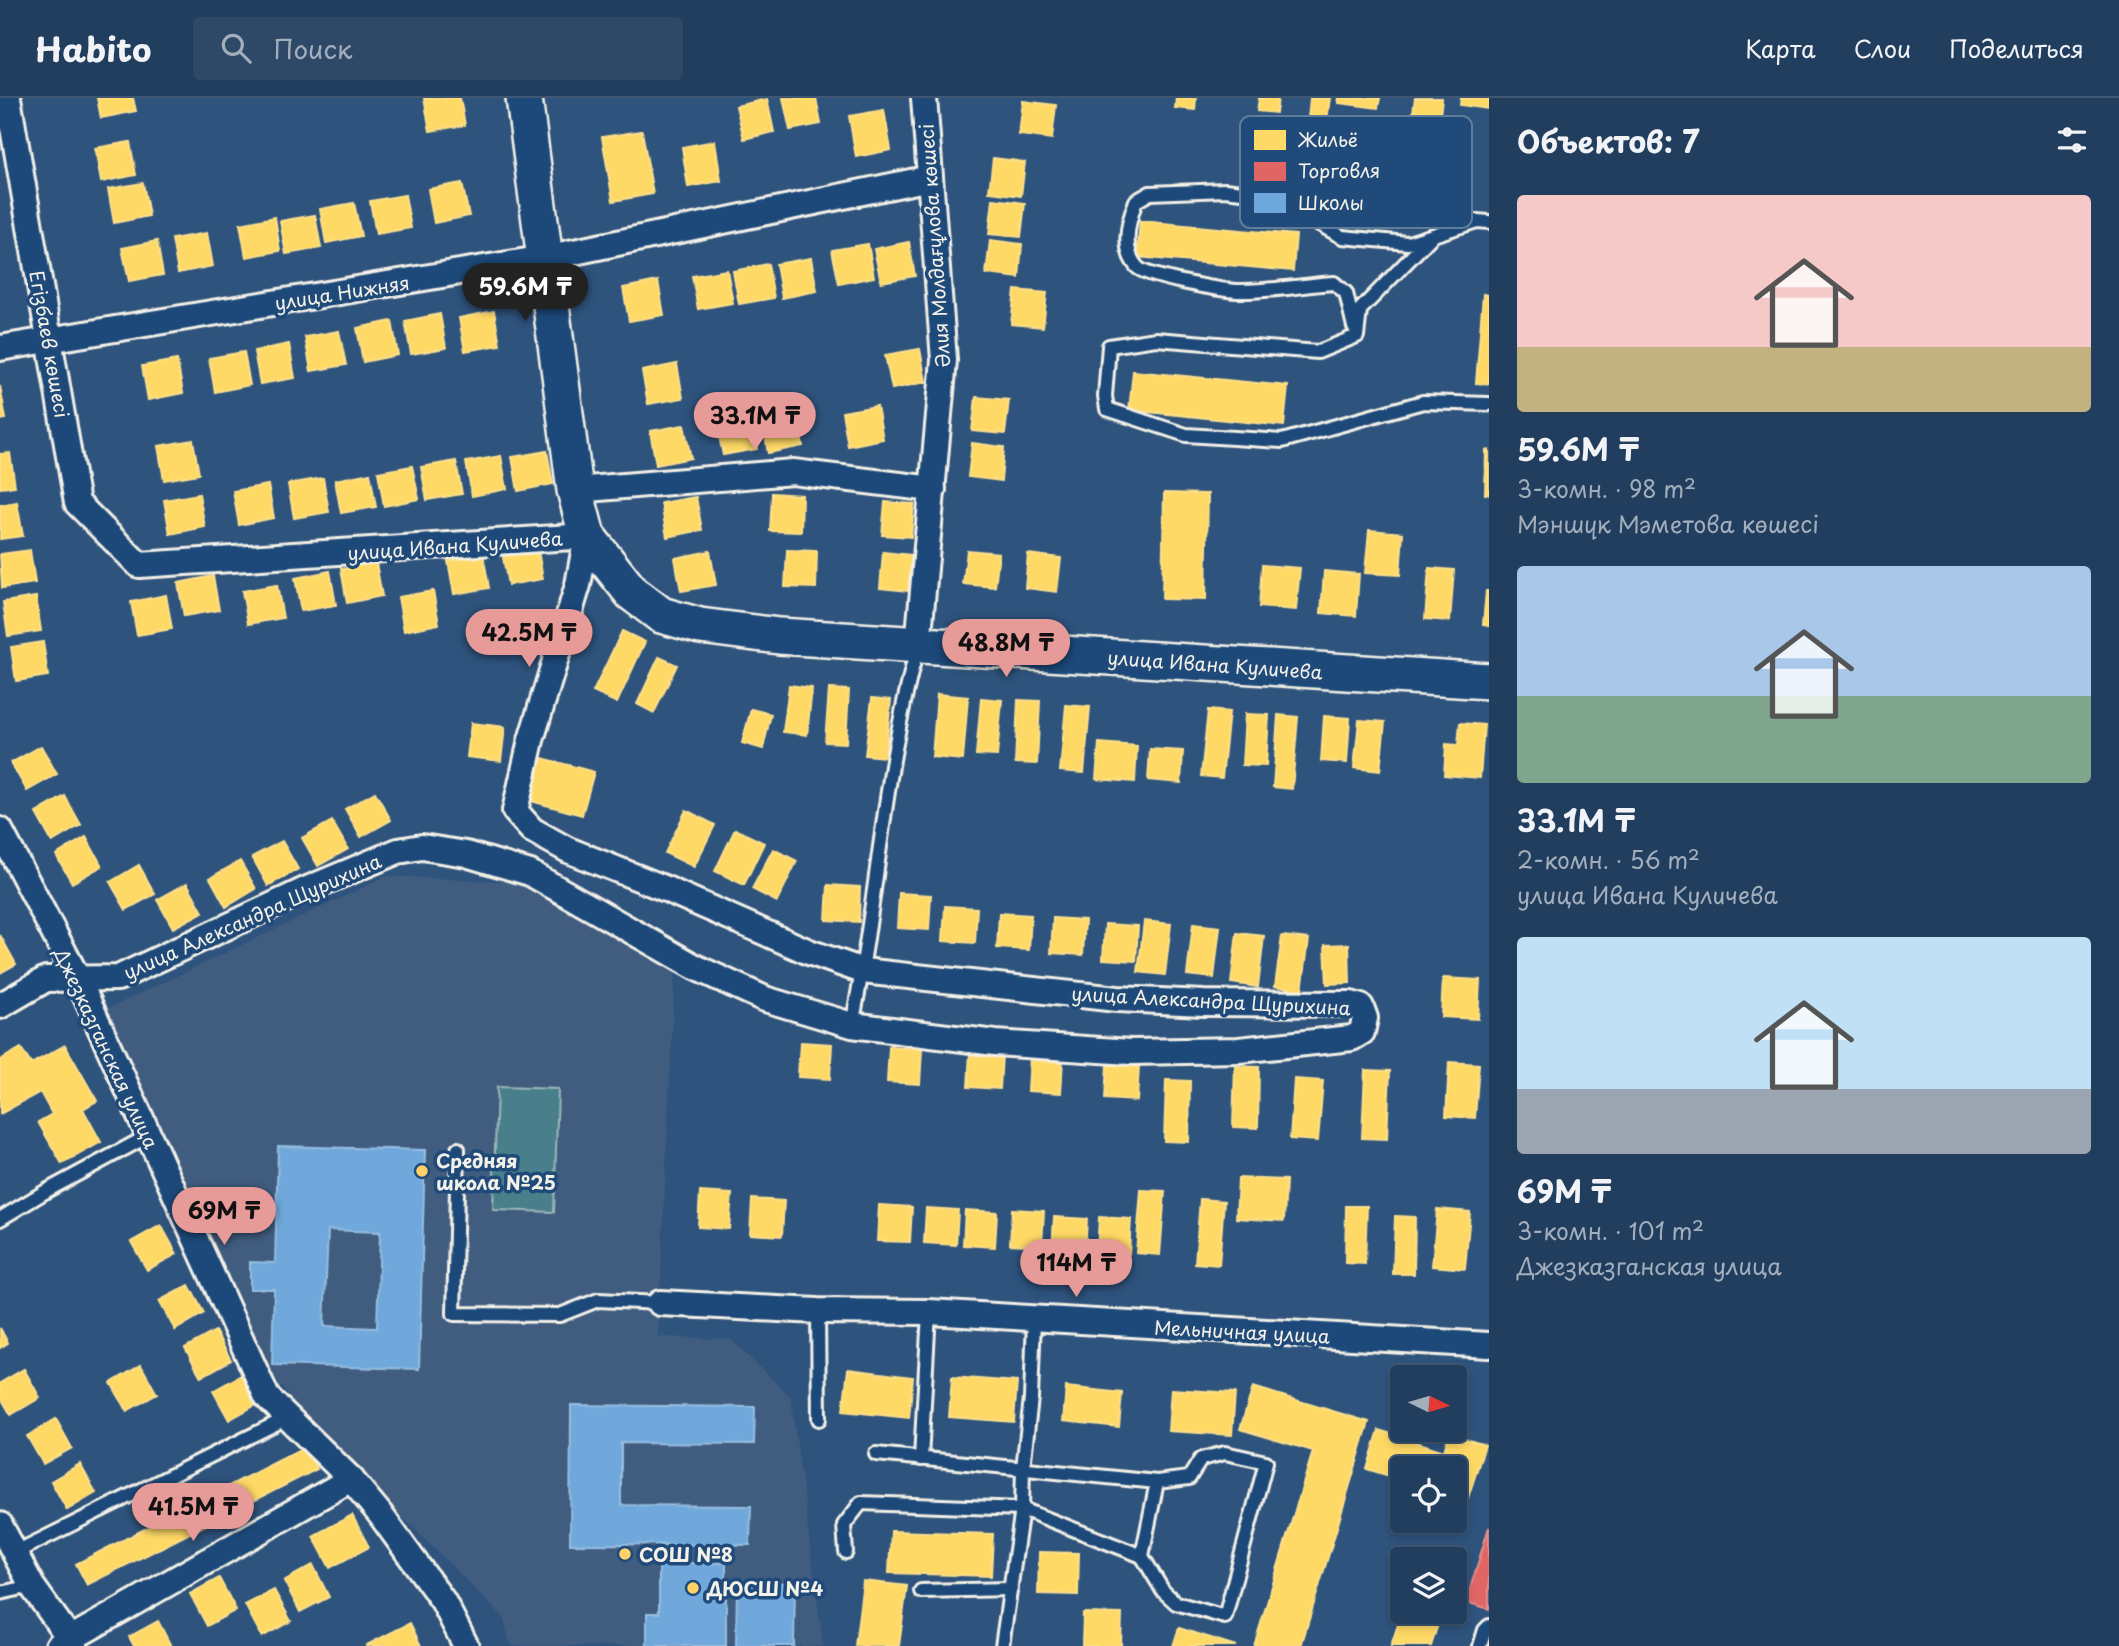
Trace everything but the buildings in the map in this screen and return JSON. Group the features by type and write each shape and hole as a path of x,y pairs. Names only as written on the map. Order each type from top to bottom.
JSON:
{"street":[{"name":"Егізбаев көшесі","path":"8,98 77,503 139,565"},
{"path":"524,98 575,490 587,536"},
{"name":"Әлия Молдағұлова көшесі","path":"918,645 944,360 924,98"},
{"name":"улица Нижняя","path":"0,348 545,258 930,178"},
{"path":"575,490 793,472 933,489"},
{"name":"улица Ивана Куличева","path":"139,565 587,536 632,593 662,615 700,626 779,636 1489,681"},
{"name":"улица Александра Щурихина","path":"0,1006 46,979 118,978 305,890 398,850 422,847 466,853 530,873 695,967 765,999 852,1024 995,1043 1131,1052 1239,1050 1352,1038 1362,1032 1366,1018 1361,1007 1351,1004 1204,1003 1117,999 863,971 809,952 666,889 568,850 532,830 515,811 531,740 578,585 587,536"},
{"name":"Джезказганская улица","path":"0,830 78,979 267,1397 351,1479 380,1514 443,1601 466,1646"},
{"name":"Мельничная улица","path":"660,1303 818,1311 929,1312 1489,1345"},
{"path":"0,1525 32,1586 68,1644 351,1479"}],"lane":[{"path":"1240,192 1150,193 1136,201 1129,217 1128,252 1139,270 1155,276 1236,291 1334,283 1346,293 1357,336"},
{"path":"1326,228 1342,237 1408,243 1457,228"},
{"path":"1357,336 1360,310 1431,237"},
{"path":"1357,336 1318,352 1156,339 1109,346 1105,396 1107,409 1186,435 1282,441 1423,402 1489,404"},
{"path":"852,1024 863,971 896,732 918,645"},
{"path":"0,1219 148,1136"},
{"path":"458,1149 454,1314 560,1315 598,1300 660,1303"},
{"path":"818,1311 819,1419"},
{"path":"921,1459 929,1312"},
{"path":"1002,1646 1022,1509 1034,1319"},
{"path":"14,1553 286,1418"},
{"path":"846,1552 844,1525 861,1503 1022,1509 1142,1556 1163,1591 1175,1603 1225,1617 1266,1462 1225,1453 1201,1459 1189,1478 1157,1482 876,1454"},
{"path":"1142,1556 1157,1482"},
{"path":"0,1593 32,1586"},
{"path":"921,1591 1011,1589"},
{"path":"1480,1646 1489,1626"}],"shaded area":[{"name":"Средняя школа №25","path":"387,876 518,882 675,970 658,1337 730,1339 791,1397 823,1646 511,1646 503,1617 343,1458 267,1366 105,1010"}],"green space":[{"path":"497,1087 558,1089 554,1212 493,1210"}],"place":[{"name":"Средняя школа №25","path":"422,1171"},
{"name":"СОШ №8","path":"625,1554"},
{"name":"ДЮСШ №4","path":"693,1588"}]}
